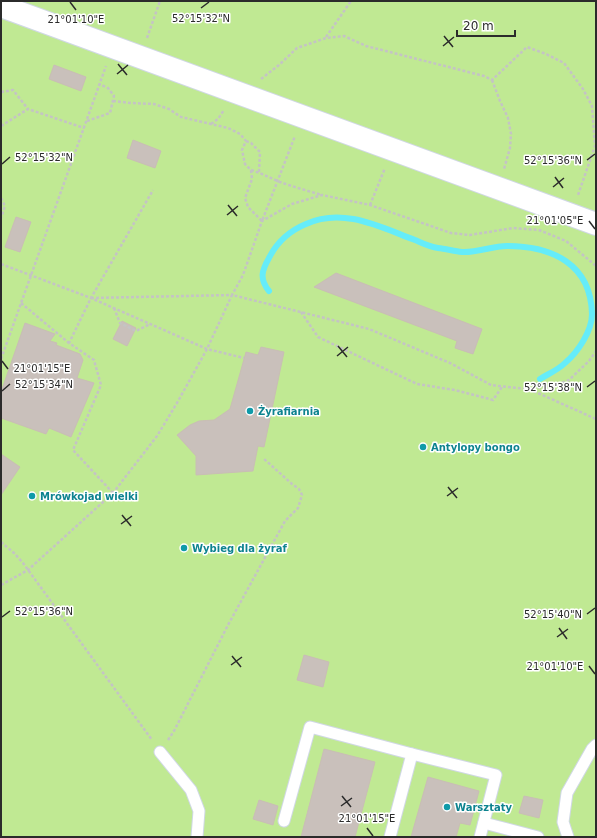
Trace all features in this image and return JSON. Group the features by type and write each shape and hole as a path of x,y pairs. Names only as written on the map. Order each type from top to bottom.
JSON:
{"street":[{"path":"1,6 596,224"}],"lane":[{"path":"284,821 310,727 496,775 480,837"},
{"path":"568,837 563,822 567,793 592,748 596,744"},
{"path":"160,752 191,790 199,811 197,837"},
{"path":"390,837 412,754"},
{"path":"484,822 538,837"}],"path":[{"path":"137,56 145,43 160,1"},
{"path":"326,38 351,1"},
{"path":"250,97 258,82 297,48 326,38 344,36 366,46 484,76 492,80 508,118 512,134 507,163 498,188"},
{"path":"492,80 527,47 546,54 564,64 583,89 592,106 595,146 571,215"},
{"path":"1,359 107,62"},
{"path":"86,121 110,113 114,96 108,88 99,84"},
{"path":"1,92 13,90 28,109 84,128"},
{"path":"113,101 154,104 169,109 181,117 228,128 240,134 260,152 259,172"},
{"path":"211,124 218,119 227,106"},
{"path":"1,126 28,109"},
{"path":"1,585 28,570 113,494 157,436 178,403 207,349 232,294 243,275 302,117"},
{"path":"246,141 242,150 245,164 251,170 278,181 322,195 370,205 451,233 470,235 513,228 539,230 566,241 596,266"},
{"path":"370,205 392,150"},
{"path":"251,170 252,179 245,198 248,208 262,221"},
{"path":"69,344 91,298 153,190"},
{"path":"262,221 292,204 322,195"},
{"path":"1,198 5,206 1,218"},
{"path":"1,264 91,298 207,349 244,358"},
{"path":"91,298 232,294 369,328 450,363 491,385 529,389 556,385 569,380 589,361 596,351"},
{"path":"21,303 69,344 94,360 102,385 73,450 113,494"},
{"path":"114,308 120,323 136,332 150,324"},
{"path":"301,311 318,337 417,384 454,390 494,400 502,386"},
{"path":"529,389 596,419"},
{"path":"1,542 14,553 28,570 160,752 174,731 228,625 285,521 298,508 302,495 299,489 263,458"}],"green space":[{"path":"1,1 596,1 596,837 1,837"}],"building":[{"path":"54,65 86,77 81,91 49,79"},
{"path":"133,140 161,151 155,168 127,158"},
{"path":"16,217 31,222 20,252 5,247"},
{"path":"336,273 482,329 473,354 455,348 457,341 314,287"},
{"path":"122,321 136,328 127,346 113,339"},
{"path":"25,323 55,334 50,341 57,343 56,345 80,354 83,360 77,378 94,383 71,437 49,428 46,434 1,418 1,392"},
{"name":"Żyrafiarnia","path":"261,347 284,352 264,447 258,446 253,471 196,475 196,456 177,435 190,425 199,421 214,420 230,409 246,352 258,355"},
{"path":"1,454 20,467 1,495"},
{"path":"304,655 329,662 323,687 297,680"},
{"path":"324,749 375,762 355,837 301,837"},
{"name":"Warsztaty","path":"428,777 479,791 470,825 460,823 456,837 411,837"},
{"path":"524,796 543,800 539,818 519,813"},
{"path":"259,800 278,806 273,825 253,819"}],"waterway":[{"path":"269,291 264,282 263,271 272,252 284,238 294,230 320,219 348,218 361,221 432,247 462,252 507,246 524,247 553,254 566,261 577,271 585,282 590,297 592,314 590,327 587,334 575,353 559,368 540,379"}],"place":[{"name":"Żyrafiarnia","path":"250,411"},
{"name":"Antylopy bongo","path":"423,447"},
{"name":"Mrówkojad wielki","path":"32,496"},
{"name":"Wybieg dla żyraf","path":"184,548"},
{"name":"Warsztaty","path":"447,807"}]}
